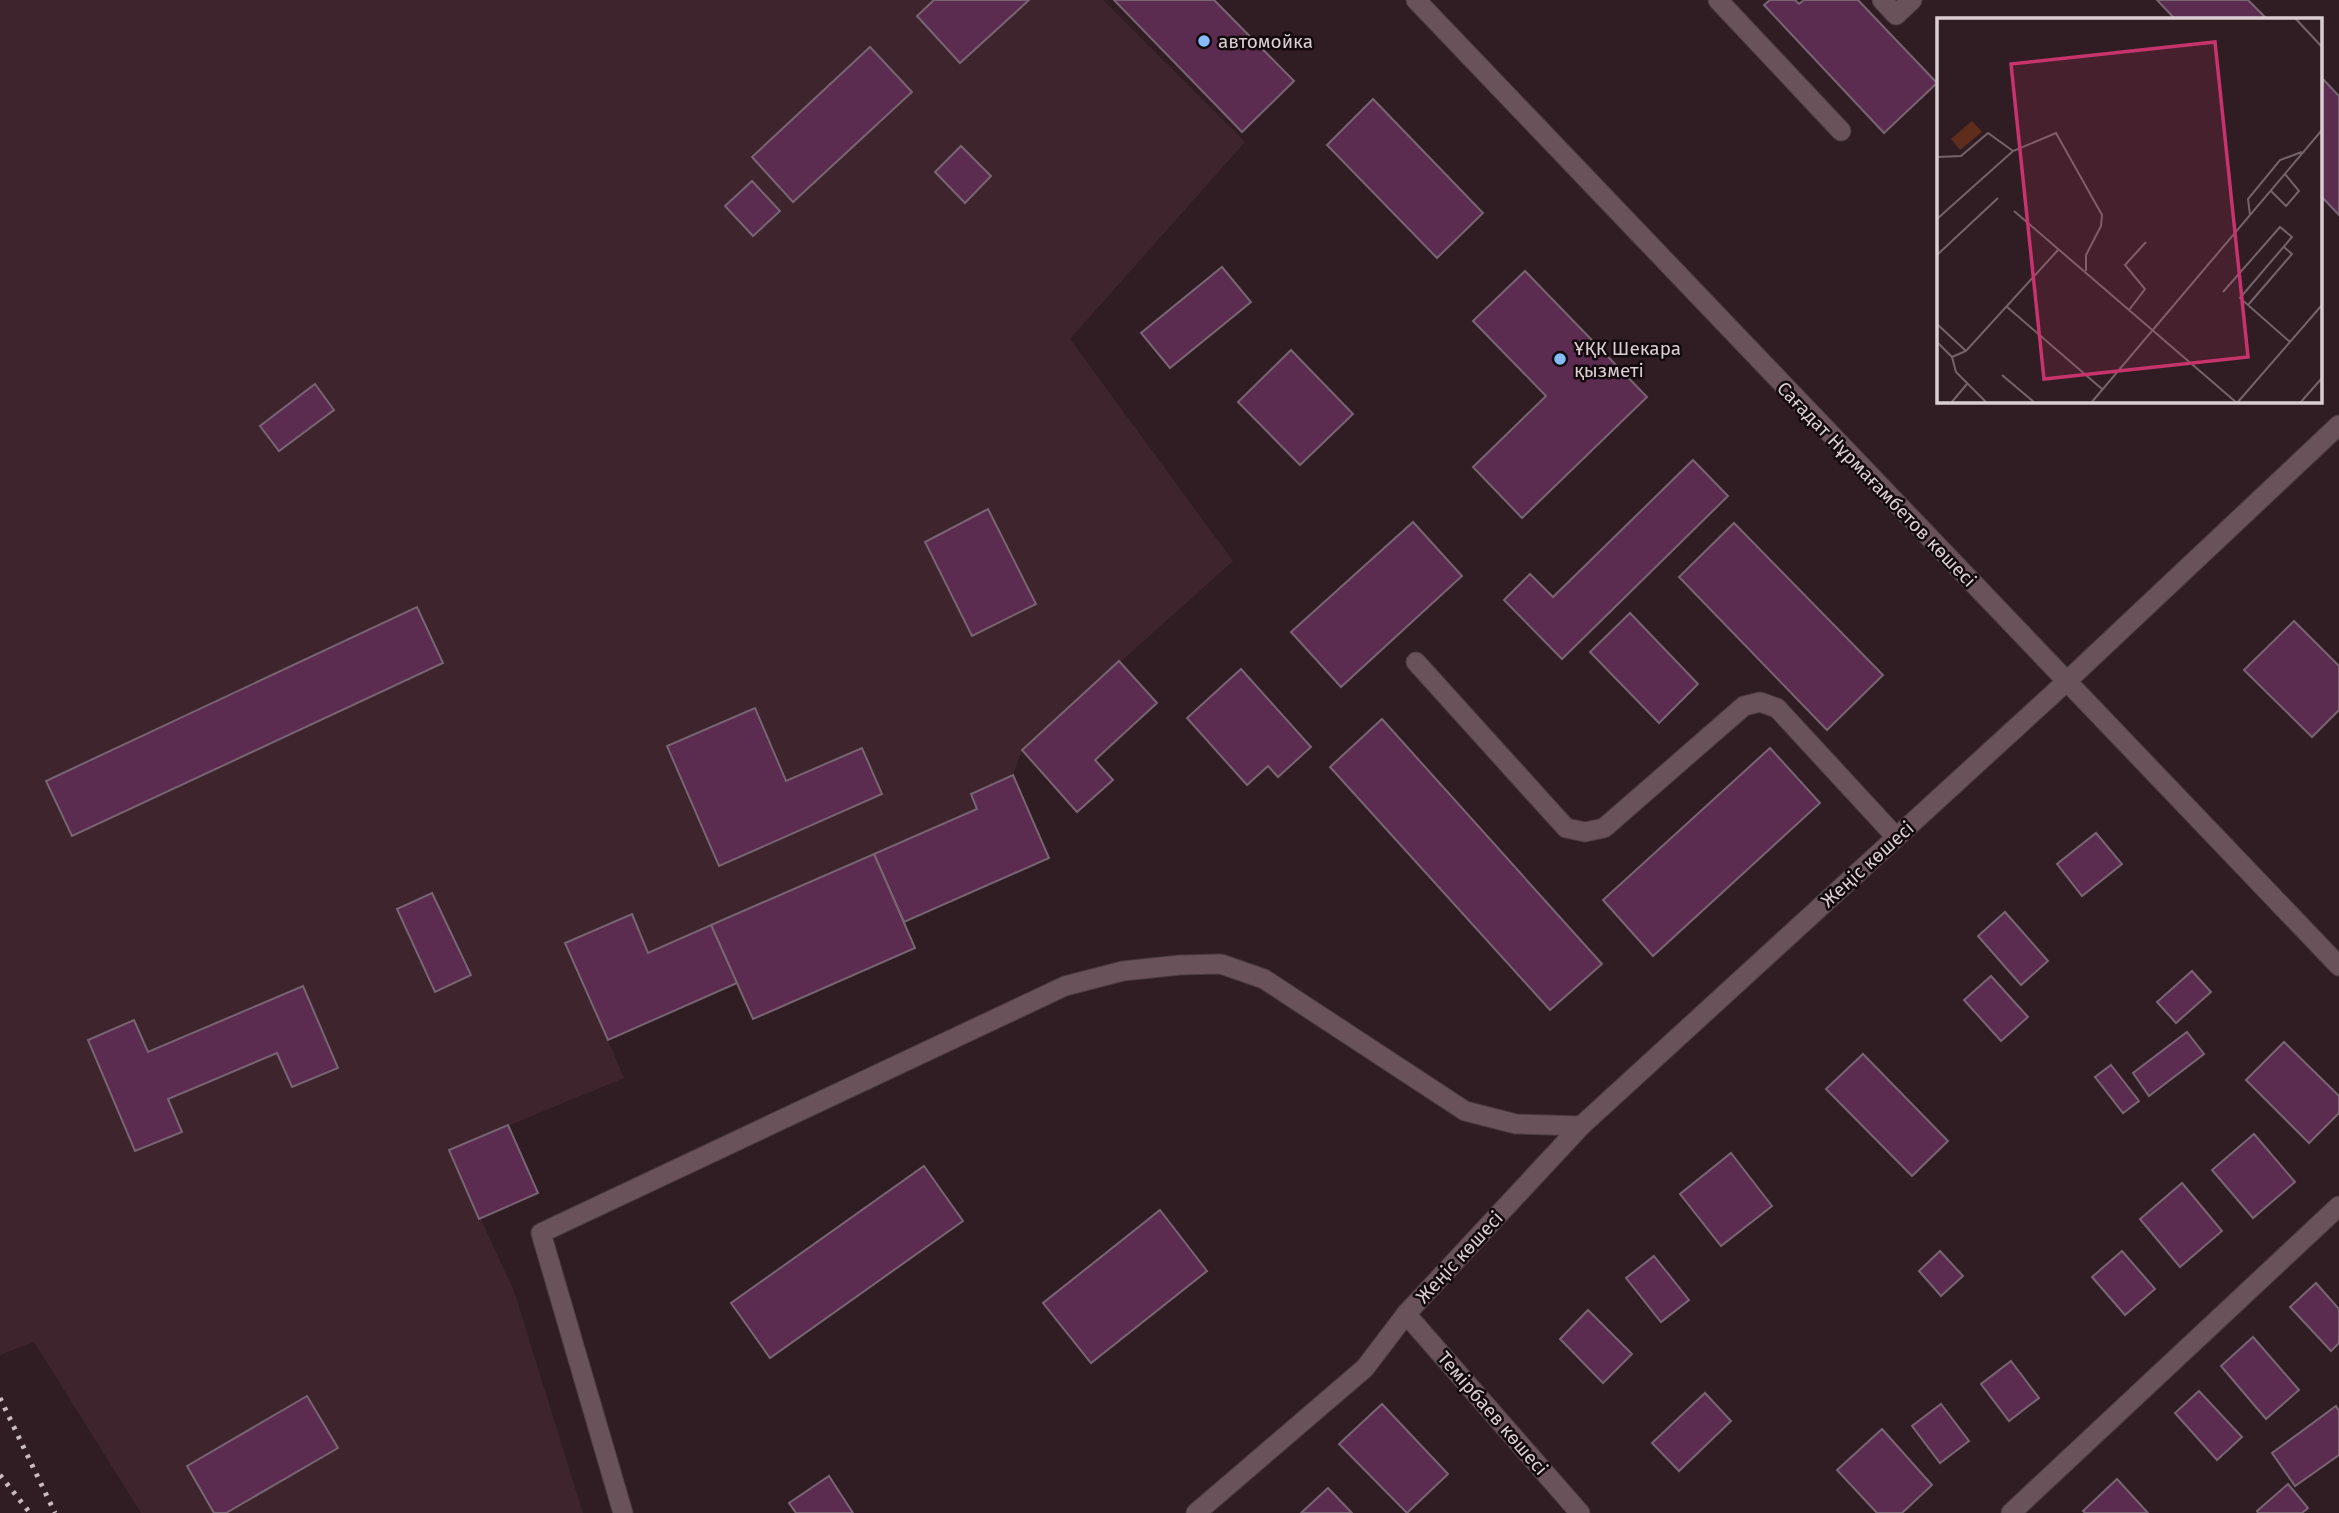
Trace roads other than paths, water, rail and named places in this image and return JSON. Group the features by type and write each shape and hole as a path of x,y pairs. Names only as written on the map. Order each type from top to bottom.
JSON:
{"street":[{"name":"Сағадат Нұрмағамбетов көшесі","path":"1416,0 2339,966"},
{"path":"1718,0 1840,131"},
{"path":"1882,0 1896,15 1912,0"},
{"name":"Жеңіс көшесі","path":"1196,1513 1365,1368 1406,1314 1581,1126 2066,682 2339,425"},
{"path":"1416,662 1566,828 1586,832 1604,828 1744,706 1760,702 1777,708 1896,837"},
{"path":"623,1513 541,1233 1065,986 1123,971 1221,964 1264,978 1465,1111 1516,1124 1581,1126"},
{"path":"2011,1513 2339,1206"},
{"name":"Темірбаев көшесі","path":"1406,1314 1580,1513"}],"railway":[{"path":"0,1398 55,1513"},
{"path":"0,1475 30,1513"}],"place":[{"name":"автомойка","path":"1204,41"},
{"name":"ҰҚК Шекара қызметі","path":"1560,359"}]}
